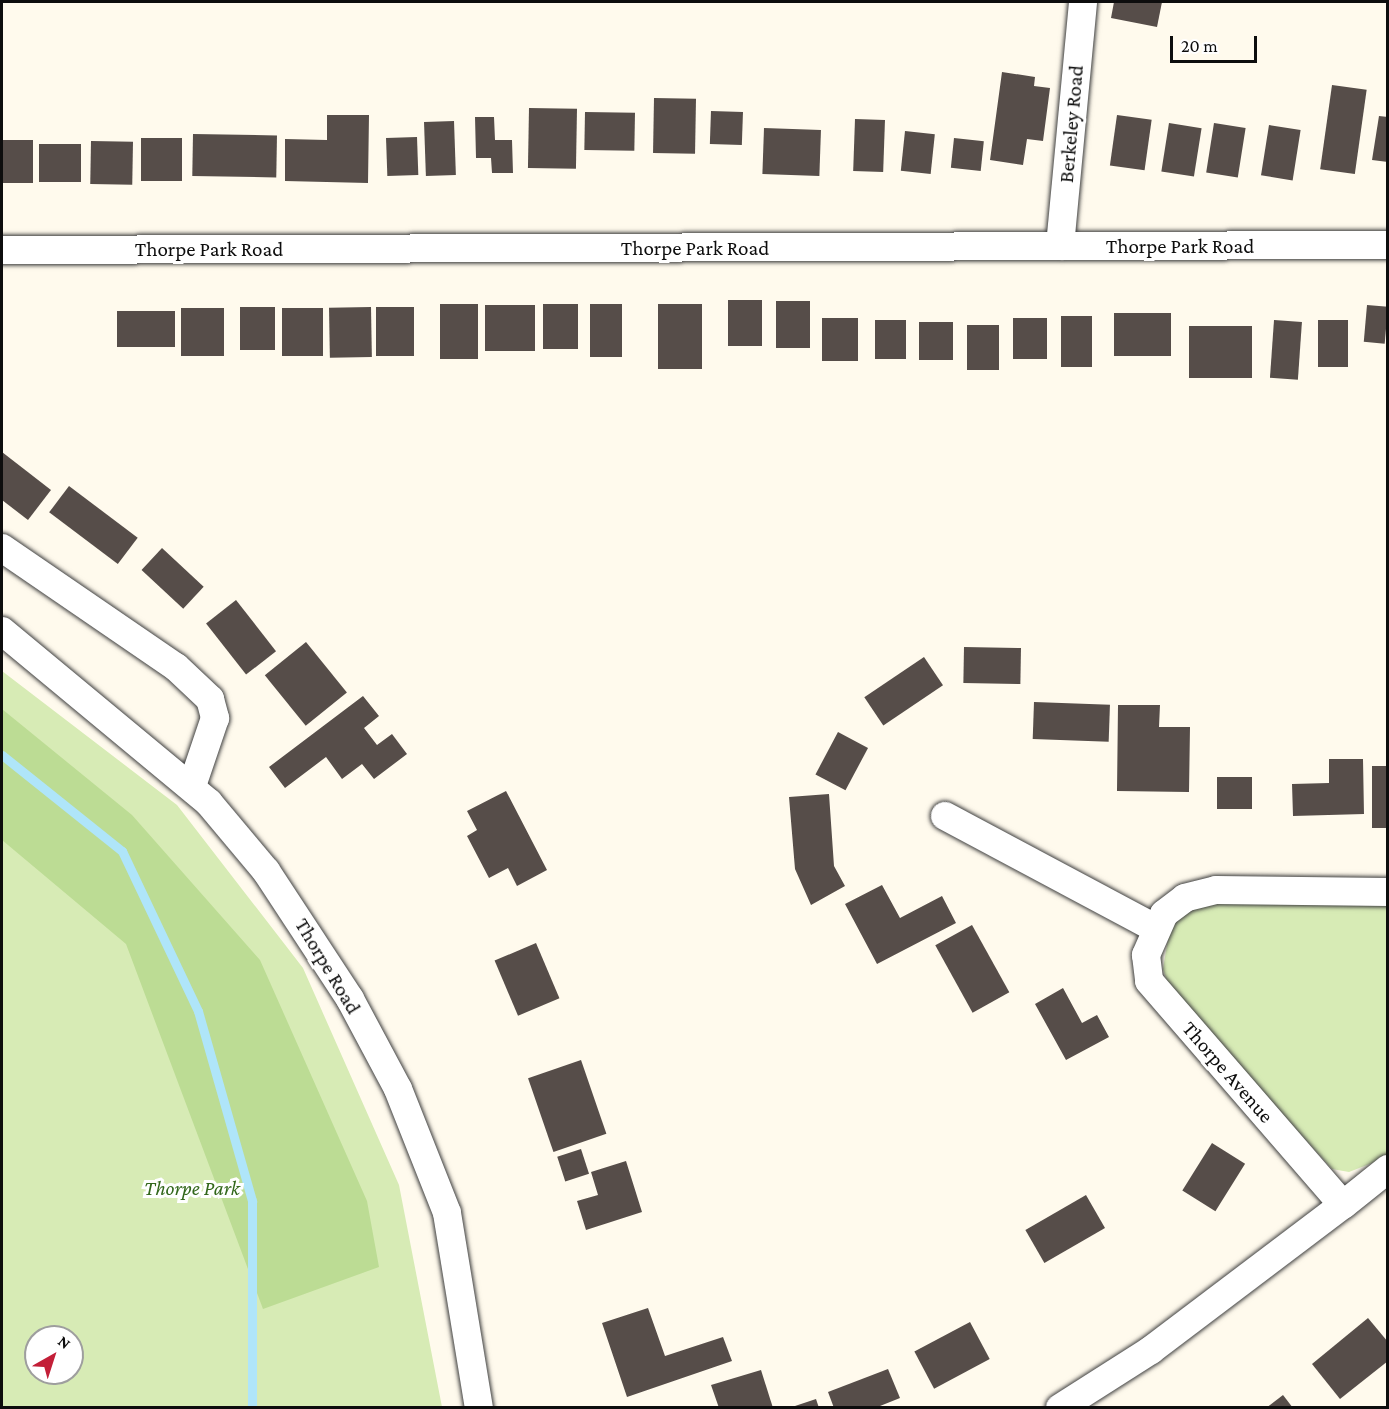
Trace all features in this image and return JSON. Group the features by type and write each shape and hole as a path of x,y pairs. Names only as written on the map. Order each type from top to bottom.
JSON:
{"street":[{"name":"Berkeley Road","path":"1060,246 1083,2"},
{"name":"Thorpe Park Road","path":"2,250 1388,245"},
{"path":"2,548 176,667 210,699 215,718 192,786"},
{"name":"Thorpe Road","path":"2,631 192,786 305,925 398,1089 447,1213 479,1407"},
{"path":"945,816 1155,928"},
{"name":"Thorpe Avenue","path":"1343,1205 1149,981 1146,955 1155,928 1185,898 1216,890 1388,892"},
{"path":"1060,1407 1151,1350 1343,1205 1388,1168"}],"green space":[{"name":"Thorpe Park","path":"2,671 177,805 303,968 399,1185 442,1407 2,1407"},
{"path":"2,709 132,815 260,960 367,1201 379,1267 263,1309 126,944 2,840"},
{"path":"1211,901 1387,904 1387,1154 1380,1160 1349,1172 1332,1169 1170,990 1163,969 1170,927 1187,909"}],"building":[{"path":"1114,2 1162,2 1157,27 1111,18"},
{"path":"1002,72 1035,77 1034,86 1050,88 1043,141 1027,139 1023,165 990,160"},
{"path":"1332,85 1367,90 1355,174 1320,169"},
{"path":"654,98 696,99 695,154 653,153"},
{"path":"529,108 577,109 576,169 528,168"},
{"path":"711,111 743,112 742,145 710,144"},
{"path":"585,112 635,113 634,151 584,150"},
{"path":"327,115 369,115 368,183 285,181 285,139 327,140"},
{"path":"1117,115 1152,120 1145,170 1110,166"},
{"path":"1379,116 1388,117 1388,162 1372,160"},
{"path":"475,117 494,117 495,140 512,140 513,173 492,173 491,158 476,158"},
{"path":"855,119 885,120 883,172 853,171"},
{"path":"454,121 456,175 426,176 424,122"},
{"path":"1169,123 1202,128 1194,177 1161,171"},
{"path":"1214,123 1246,128 1238,177 1206,172"},
{"path":"1269,125 1301,130 1293,180 1261,175"},
{"path":"764,128 821,130 819,176 762,174"},
{"path":"905,131 935,134 931,174 901,171"},
{"path":"193,134 277,135 276,177 192,176"},
{"path":"417,137 418,175 387,176 386,138"},
{"path":"141,138 182,138 182,181 141,181"},
{"path":"954,138 984,141 981,171 951,168"},
{"path":"2,140 33,140 33,183 2,183"},
{"path":"91,141 133,142 132,185 90,184"},
{"path":"39,144 81,144 81,182 39,182"},
{"path":"728,300 762,300 762,346 728,346"},
{"path":"776,301 810,301 810,348 776,348"},
{"path":"440,304 478,304 478,359 440,359"},
{"path":"543,304 578,304 578,349 543,349"},
{"path":"590,304 622,304 622,357 590,357"},
{"path":"658,304 702,304 702,369 658,369"},
{"path":"485,305 535,305 535,351 485,351"},
{"path":"1367,305 1388,307 1385,344 1364,342"},
{"path":"240,307 275,307 275,350 240,350"},
{"path":"371,307 372,357 330,358 329,308"},
{"path":"376,307 414,307 414,356 376,356"},
{"path":"181,308 224,308 224,356 181,356"},
{"path":"282,308 323,308 323,356 282,356"},
{"path":"117,311 175,311 175,347 117,347"},
{"path":"1114,313 1171,313 1171,356 1114,356"},
{"path":"1061,316 1092,316 1092,367 1061,367"},
{"path":"822,318 858,318 858,361 822,361"},
{"path":"1013,318 1047,318 1047,359 1013,359"},
{"path":"875,320 906,320 906,359 875,359"},
{"path":"1274,320 1302,322 1298,380 1270,378"},
{"path":"1318,320 1348,320 1348,367 1318,367"},
{"path":"919,322 953,322 953,360 919,360"},
{"path":"967,325 999,325 999,370 967,370"},
{"path":"1189,326 1252,326 1252,378 1189,378"},
{"path":"2,452 51,490 28,520 2,500"},
{"path":"69,486 138,538 118,564 49,512"},
{"path":"162,548 204,587 183,609 142,570"},
{"path":"236,600 276,651 246,675 206,623"},
{"path":"306,642 347,693 306,726 265,675"},
{"path":"964,647 1021,648 1020,684 963,683"},
{"path":"924,657 943,685 883,725 864,697"},
{"path":"363,696 379,716 364,728 377,745 392,734 407,754 374,779 362,764 342,779 326,757 285,788 269,767"},
{"path":"1034,702 1110,705 1109,742 1033,739"},
{"path":"1118,705 1160,705 1159,727 1190,727 1189,792 1117,791"},
{"path":"838,732 868,748 845,790 815,774"},
{"path":"1329,759 1363,759 1364,814 1293,816 1292,784 1329,783"},
{"path":"1372,766 1388,766 1388,828 1372,828"},
{"path":"1217,777 1252,777 1252,809 1217,809"},
{"path":"506,791 547,870 517,886 508,868 489,878 467,836 477,830 467,811"},
{"path":"829,794 834,866 845,886 811,905 795,869 789,797"},
{"path":"882,885 900,918 942,896 956,923 877,964 845,904"},
{"path":"972,925 1009,992 973,1013 935,945"},
{"path":"536,943 559,998 518,1016 495,961"},
{"path":"1063,988 1082,1023 1097,1015 1109,1037 1066,1060 1035,1004"},
{"path":"581,1060 606,1134 553,1152 528,1078"},
{"path":"1212,1143 1245,1164 1215,1211 1182,1190"},
{"path":"581,1149 589,1174 565,1181 557,1157"},
{"path":"626,1161 642,1212 586,1230 577,1201 598,1195 591,1172"},
{"path":"1086,1195 1105,1228 1044,1263 1025,1230"},
{"path":"648,1308 665,1356 723,1337 732,1361 627,1397 602,1323"},
{"path":"1368,1318 1388,1342 1388,1361 1340,1399 1312,1364"},
{"path":"970,1322 990,1359 934,1389 914,1352"},
{"path":"888,1369 900,1398 875,1408 834,1408 828,1392"},
{"path":"761,1370 773,1408 719,1408 711,1385"},
{"path":"1283,1395 1293,1408 1266,1408"},
{"path":"816,1399 819,1408 792,1408 792,1407"}],"waterway":[{"path":"2,755 122,851 198,1011 252,1201 252,1408"}]}
